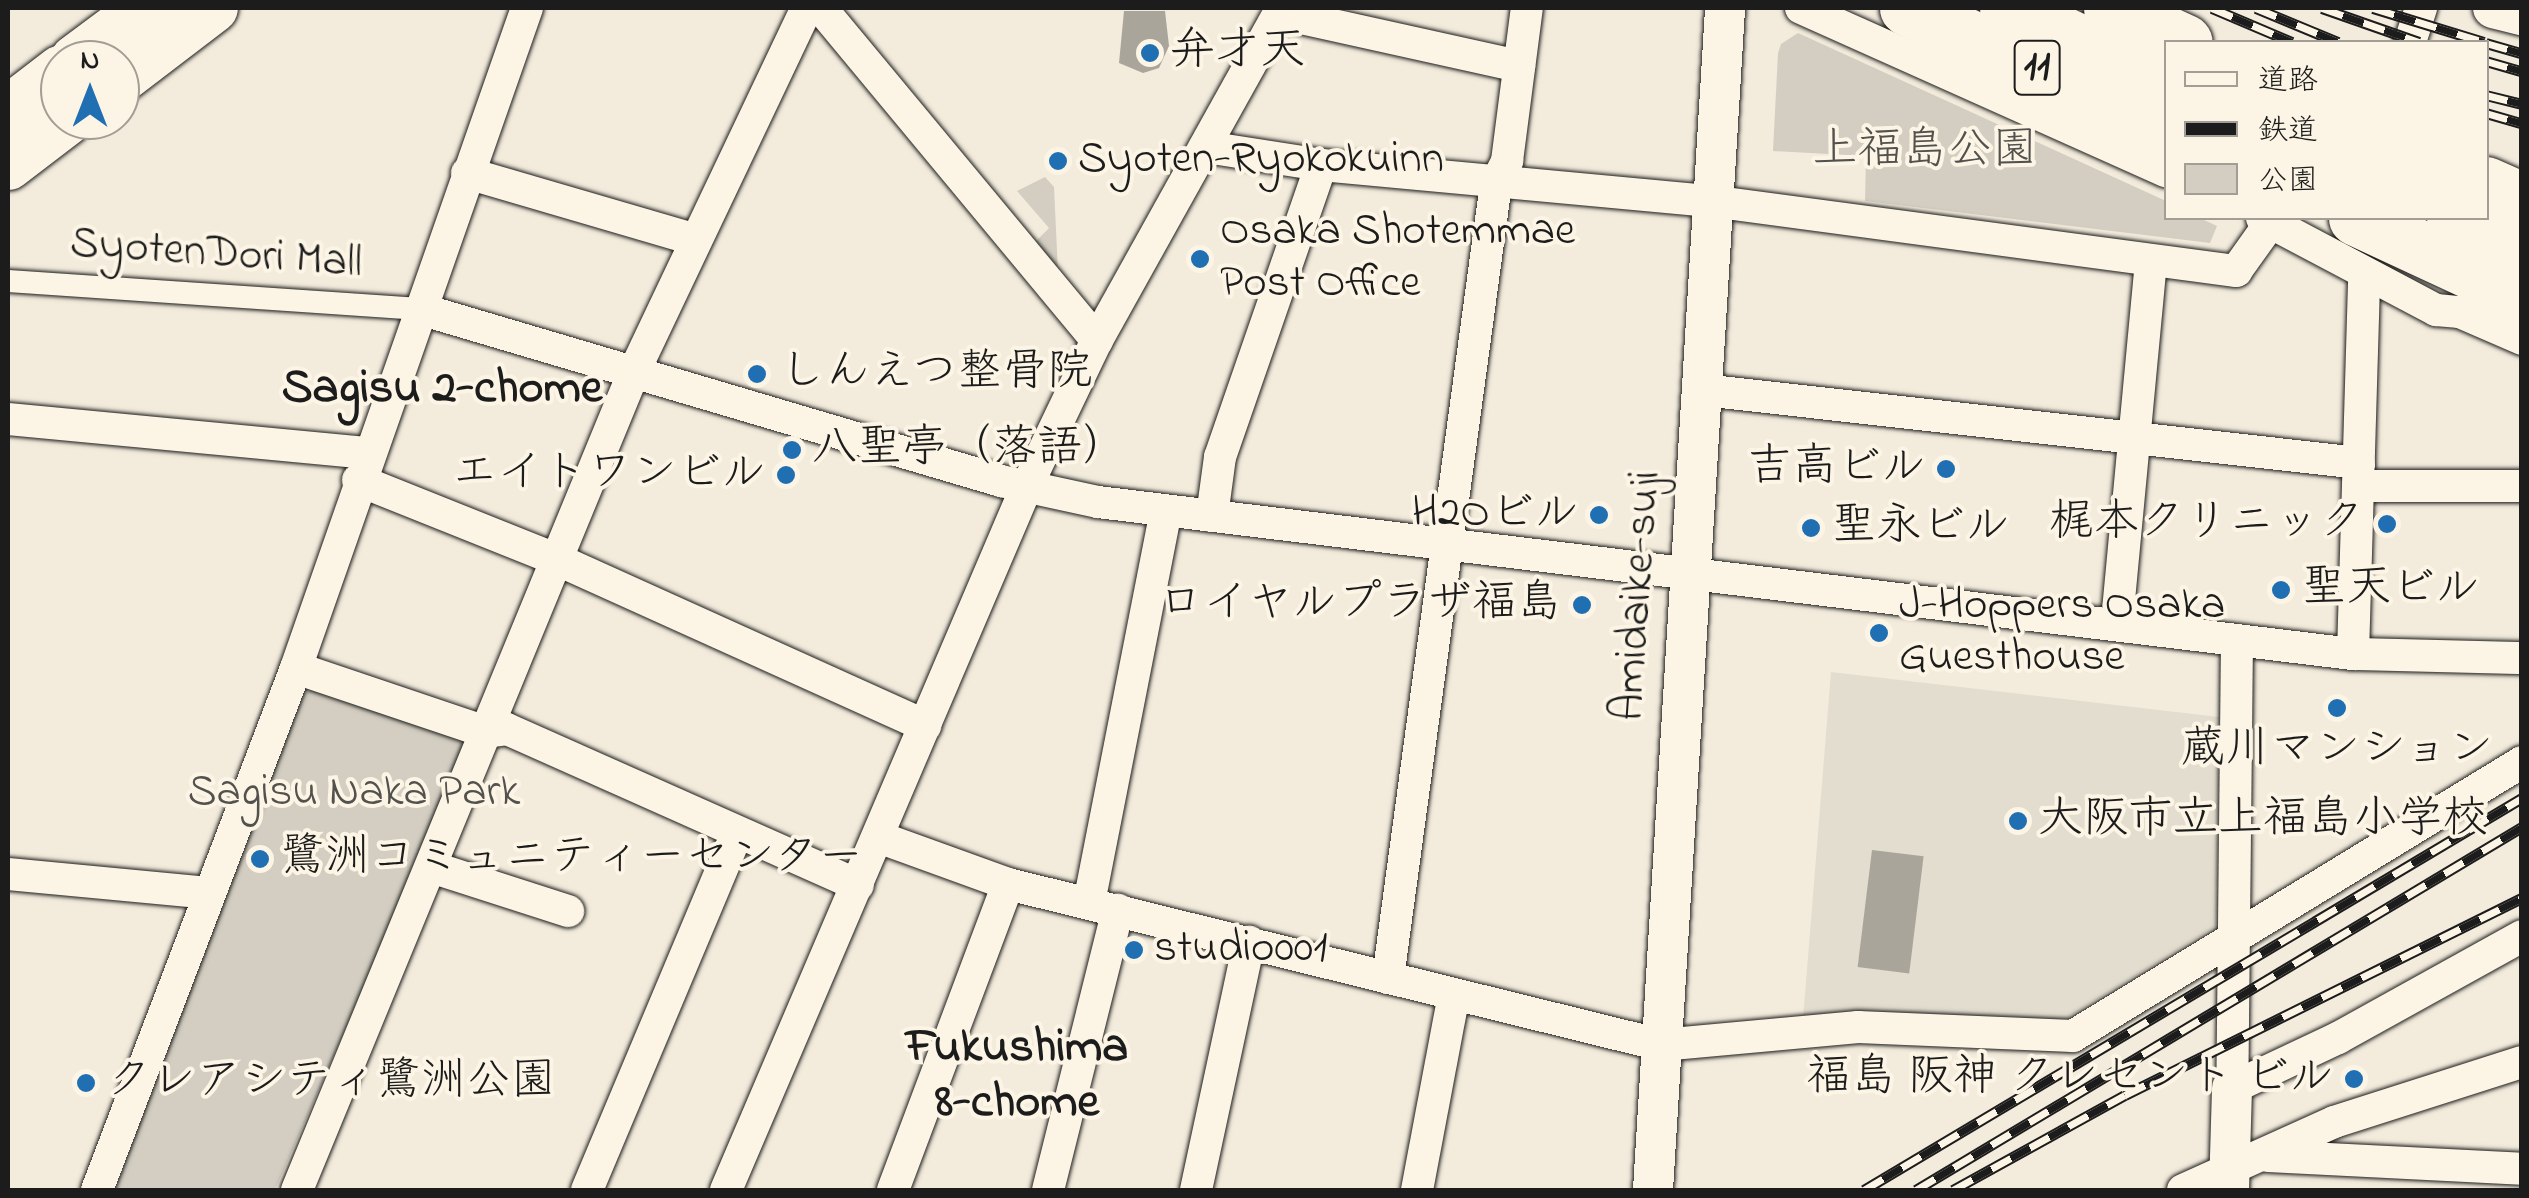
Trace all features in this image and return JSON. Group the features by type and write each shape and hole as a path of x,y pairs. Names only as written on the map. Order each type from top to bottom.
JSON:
{"highway":[{"name":"11","path":"1907,8 2164,128"},
{"name":"11","path":"2007,8 2164,81"},
{"name":"11","path":"2111,8 2182,40"},
{"path":"2489,185 2522,200"},
{"path":"2360,220 2522,295"},
{"path":"2458,220 2522,249"}],"main road":[{"path":"102,40 145,8"},
{"path":"140,64 214,8"},
{"path":"8,111 40,87"},
{"path":"8,165 41,140"}],"street":[{"path":"97,1190 296,668 363,466 527,8"},
{"path":"297,1190 434,868 486,732 692,239 807,8"},
{"path":"821,8 1096,340"},
{"path":"1388,978 1451,545 1496,183 1506,161 1526,8"},
{"name":"Amidaike-suji","path":"1653,1190 1690,572 1718,202 1725,8"},
{"path":"1801,8 2164,170"},
{"path":"2411,40 2421,8"},
{"path":"2493,8 2522,15"},
{"path":"726,1190 1026,488 1096,340 1280,10 1519,66"},
{"path":"1206,147 1321,166 1718,202 2236,271 2267,220 2364,275 2522,339"},
{"path":"2489,157 2522,172"},
{"path":"1212,516 1220,458 1321,166"},
{"path":"467,174 692,239"},
{"path":"2117,621 2151,262"},
{"path":"2353,654 2364,275"},
{"name":"SyotenDori Mall","path":"8,281 420,308"},
{"path":"420,308 1026,488 1166,511 2117,621 2353,654 2522,658"},
{"path":"1703,390 2132,438 2358,474 2522,486"},
{"path":"8,418 363,466 558,560 925,726"},
{"path":"1048,1190 1103,907 1166,511"},
{"path":"2229,1180 2237,640"},
{"path":"296,668 486,732 508,729 858,885"},
{"path":"878,837 1008,884 1661,1045 1858,1027 2073,1036 2522,762"},
{"path":"587,1190 737,832"},
{"path":"434,868 568,911"},
{"path":"8,874 208,893"},
{"path":"892,1190 1008,884"},
{"path":"2232,1088 2338,1038 2522,936"},
{"path":"1196,1190 1250,942"},
{"path":"1417,1190 1454,995"},
{"path":"2183,1190 2229,1180 2334,1122 2522,1062"},
{"path":"2268,1156 2352,1178 2522,1169"}],"shaded area":[{"path":"1124,11 1165,11 1169,46 1159,68 1143,73 1119,63"},
{"name":"大阪市立上福島小学校","path":"1831,672 2219,717 2216,926 2063,1020 1803,1019"},
{"path":"1872,850 1924,856 1909,973 1858,967"}],"green space":[{"name":"上福島公園","path":"1798,33 2164,200 2164,220 2204,220 2217,226 2210,243 1865,201 1866,156 1773,151 1781,44"},
{"path":"1045,177 1054,187 1058,272 1034,243 1049,228 1017,191"},
{"name":"Sagisu Naka Park","path":"314,689 460,737 465,755 275,1190 115,1190 298,697"}],"railway":[{"path":"2212,8 2287,40"},
{"path":"2256,8 2333,40"},
{"path":"2322,8 2413,40"},
{"path":"2373,8 2477,40"},
{"path":"2489,44 2522,53"},
{"path":"2489,62 2522,71"},
{"path":"2489,96 2522,104"},
{"path":"2489,114 2522,123"},
{"path":"1864,1190 2522,798"},
{"path":"1916,1190 2522,827"},
{"path":"1953,1190 2125,1095 2522,898"}],"place":[{"name":"弁才天","path":"1150,53"},
{"name":"Syoten-Ryokokuinn","path":"1058,161"},
{"name":"Osaka Shotemmae Post Office","path":"1200,259"},
{"name":"しんえつ整骨院","path":"757,374"},
{"name":"八聖亭（落語）","path":"792,450"},
{"name":"吉高ビル","path":"1946,469"},
{"name":"エイトワンビル","path":"786,475"},
{"name":"H2Oビル","path":"1599,515"},
{"name":"梶本クリニック","path":"2387,524"},
{"name":"聖永ビル","path":"1811,528"},
{"name":"聖天ビル","path":"2281,590"},
{"name":"ロイヤルプラザ福島","path":"1582,605"},
{"name":"J-Hoppers Osaka Guesthouse","path":"1879,633"},
{"name":"蔵川マンション","path":"2337,708"},
{"name":"大阪市立上福島小学校","path":"2018,821"},
{"name":"鷺洲コミュニティーセンター","path":"260,859"},
{"name":"studio001","path":"1134,950"},
{"name":"福島 阪神 クレセント ビル","path":"2354,1079"},
{"name":"クレアシティ鷺洲公園","path":"86,1083"}],"district":[{"name":"Sagisu 2-chome","path":"442,390"},
{"name":"Fukushima 8-chome","path":"1017,1076"}]}
